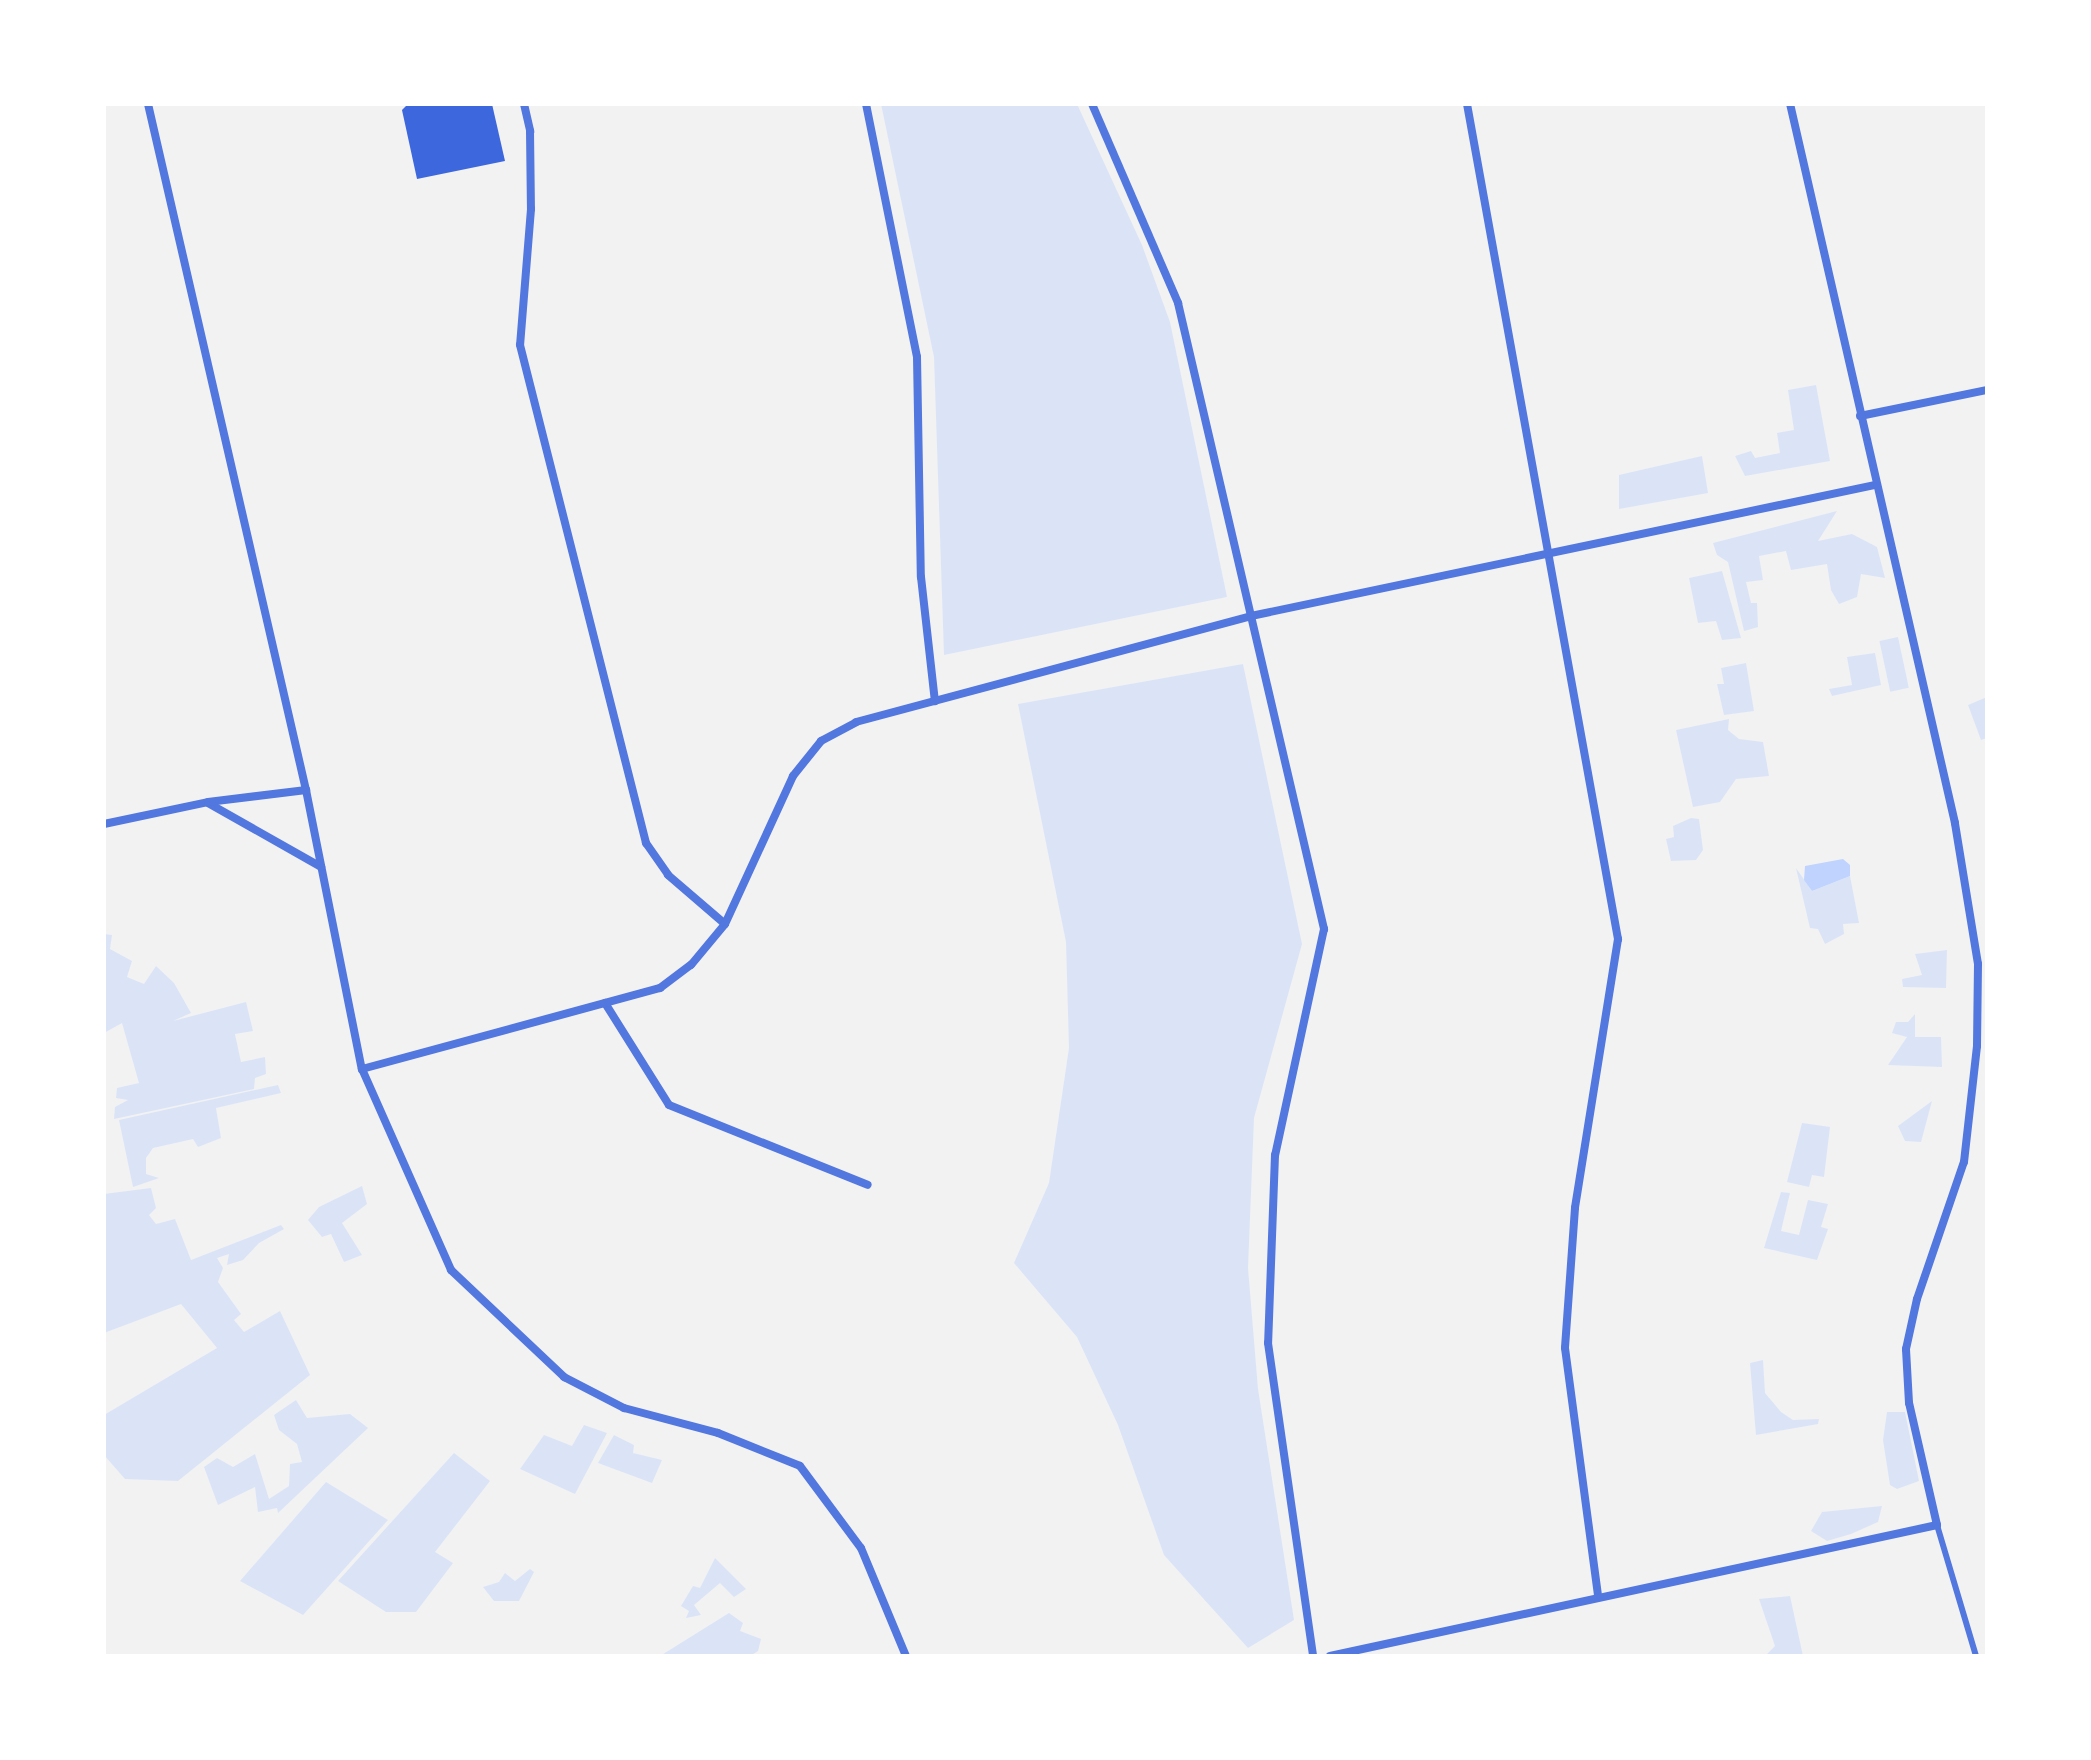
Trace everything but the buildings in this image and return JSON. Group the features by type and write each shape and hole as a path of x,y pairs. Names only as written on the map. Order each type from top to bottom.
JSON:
{"street":[{"path":"148,104 306,790 362,1069 451,1270 564,1377 624,1408 718,1433 800,1466 861,1548 906,1656"},
{"path":"524,104 530,131 531,209 520,345 646,843 668,875 725,924"},
{"path":"866,104 917,357 921,577 935,701"},
{"path":"1092,104 1178,303 1324,929 1275,1155 1268,1343 1313,1656"},
{"path":"1467,104 1618,939 1575,1208 1565,1348 1598,1595"},
{"path":"1330,1656 1598,1595 1937,1525 1909,1403 1906,1349 1917,1299 1964,1162 1977,1046 1978,964 1955,823 1790,104"},
{"path":"1860,416 1987,390"},
{"path":"362,1069 660,988 691,965 725,924 793,776 821,741 856,722 1251,616 1875,485"},
{"path":"104,824 208,802 306,790"},
{"path":"208,802 321,867"},
{"path":"605,1003 669,1105 868,1185"}],"lane":[{"path":"1937,1525 1976,1656"}],"shaded area":[{"path":"881,104 1077,104 1142,245 1170,322 1227,597 944,655 934,357"},
{"path":"1816,385 1830,461 1745,476 1735,456 1751,451 1755,458 1780,453 1777,433 1794,430 1788,390"},
{"path":"1702,456 1708,493 1619,509 1619,475"},
{"path":"1837,511 1818,541 1852,534 1877,547 1885,578 1861,574 1857,597 1839,604 1831,590 1827,564 1791,570 1786,551 1759,556 1763,580 1746,582 1751,603 1757,603 1758,627 1744,631 1728,562 1717,555 1713,543"},
{"path":"1722,571 1741,638 1722,640 1716,621 1698,623 1689,578"},
{"path":"1898,637 1909,688 1890,692 1879,641"},
{"path":"1875,653 1881,685 1832,696 1829,689 1852,685 1847,657"},
{"path":"1746,663 1754,711 1724,715 1717,684 1724,684 1721,668"},
{"path":"1243,664 1302,944 1254,1118 1248,1268 1258,1389 1294,1620 1248,1648 1164,1555 1118,1425 1077,1337 1014,1263 1049,1183 1069,1048 1066,942 1018,704"},
{"path":"1987,697 1987,738 1981,740 1968,705"},
{"path":"1729,719 1728,730 1739,739 1763,742 1769,776 1736,779 1720,802 1693,807 1676,730"},
{"path":"1691,818 1699,819 1703,850 1696,860 1671,861 1666,839 1674,837 1673,826"},
{"path":"1796,868 1812,891 1850,876 1859,923 1843,924 1844,934 1825,944 1818,929 1810,928"},
{"path":"104,934 112,935 110,949 132,961 127,977 144,984 156,966 174,983 191,1013 173,1021 246,1002 253,1031 235,1034 241,1062 265,1057 266,1074 255,1078 254,1089 114,1119 115,1107 128,1100 116,1098 117,1088 139,1083 122,1023 104,1033"},
{"path":"1947,950 1946,988 1903,987 1902,979 1922,975 1915,954"},
{"path":"1915,1014 1915,1037 1941,1037 1942,1067 1888,1065 1907,1037 1892,1033 1896,1022 1908,1022"},
{"path":"278,1085 281,1093 216,1108 221,1138 198,1147 193,1139 153,1148 146,1158 146,1174 159,1178 133,1187 119,1120"},
{"path":"1932,1101 1921,1142 1905,1141 1898,1126"},
{"path":"1802,1123 1830,1127 1824,1177 1812,1175 1809,1187 1787,1182"},
{"path":"362,1186 367,1204 342,1223 362,1255 344,1262 331,1234 322,1237 308,1220 319,1207"},
{"path":"151,1188 156,1208 149,1215 156,1224 175,1219 191,1260 281,1225 284,1229 259,1243 243,1260 227,1265 229,1254 217,1258 223,1268 218,1282 241,1314 234,1320 244,1332 280,1311 310,1375 178,1481 125,1479 104,1455 104,1415 217,1348 181,1304 104,1333 104,1194"},
{"path":"1781,1192 1790,1193 1781,1231 1799,1235 1808,1200 1828,1204 1821,1227 1828,1229 1817,1260 1764,1248"},
{"path":"1763,1360 1765,1393 1781,1412 1793,1420 1819,1419 1818,1424 1756,1435 1750,1363"},
{"path":"296,1400 307,1418 350,1414 368,1428 278,1513 277,1508 258,1512 255,1487 218,1505 204,1467 217,1458 233,1467 255,1454 269,1499 289,1486 290,1464 302,1462 297,1444 279,1430 274,1415"},
{"path":"1887,1412 1905,1412 1919,1481 1897,1489 1890,1485 1883,1440"},
{"path":"584,1425 607,1433 575,1494 520,1469 544,1435 572,1446"},
{"path":"614,1435 634,1445 633,1453 662,1460 652,1483 598,1463"},
{"path":"454,1453 490,1481 435,1552 453,1563 416,1612 386,1612 338,1581"},
{"path":"326,1482 388,1520 303,1615 240,1581"},
{"path":"1882,1506 1878,1522 1851,1534 1827,1541 1811,1531 1822,1512"},
{"path":"715,1558 746,1589 734,1597 720,1583 694,1605 701,1615 686,1618 689,1611 681,1606 693,1586 700,1588"},
{"path":"530,1569 534,1572 519,1601 494,1601 483,1587 499,1582 505,1573 515,1581"},
{"path":"1790,1596 1803,1656 1765,1656 1775,1646 1759,1599"},
{"path":"729,1613 743,1623 740,1631 761,1639 758,1651 750,1656 660,1656"}],"water":[{"path":"1843,859 1850,865 1850,876 1812,891 1804,880 1805,866"}]}
